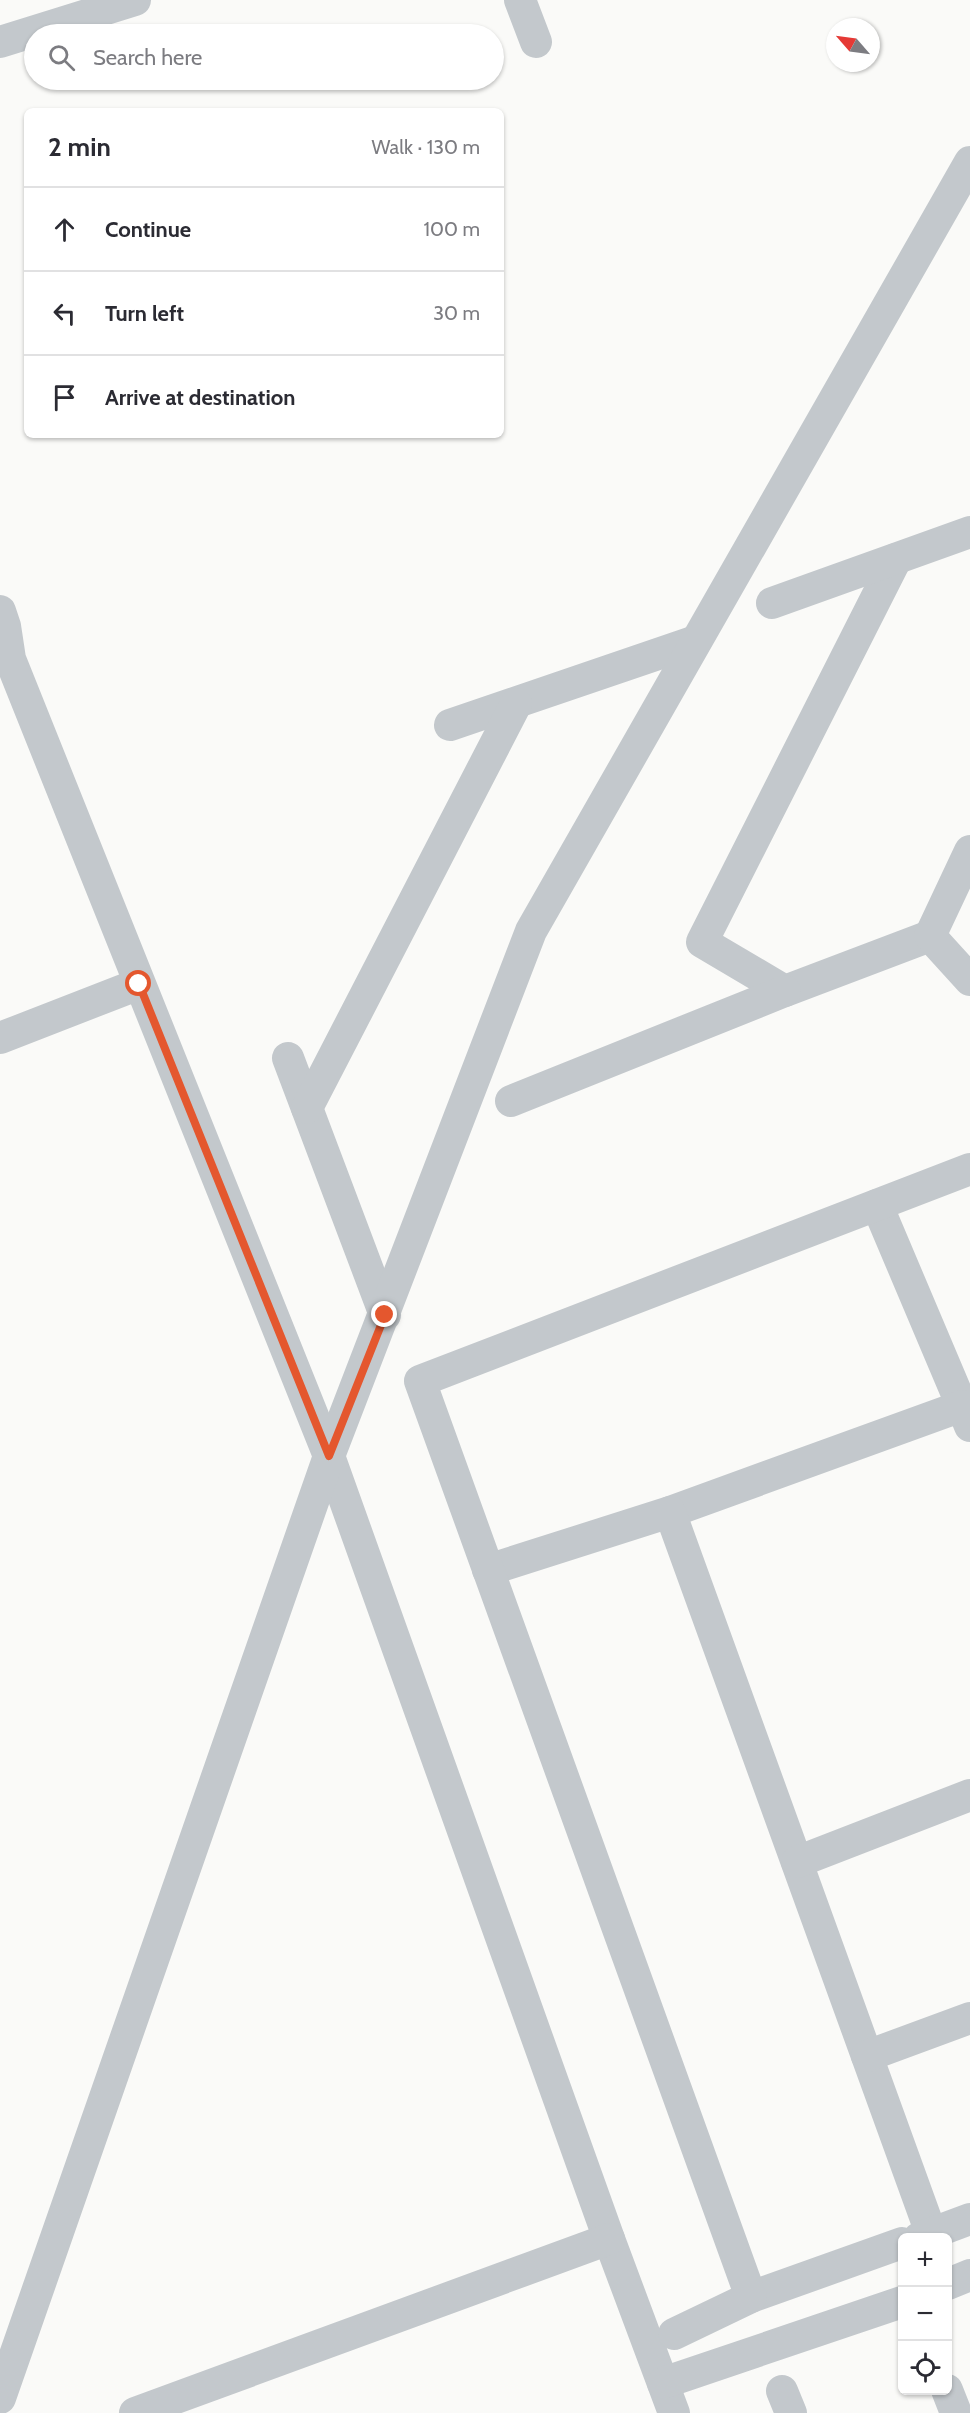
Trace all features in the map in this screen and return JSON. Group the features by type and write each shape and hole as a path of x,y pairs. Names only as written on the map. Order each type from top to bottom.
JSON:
{"street":[{"path":"58,24 135,0"},
{"path":"520,0 536,42"},
{"path":"0,42 24,35"},
{"path":"0,2398 329,1456 531,931 970,162"},
{"path":"772,603 970,532"},
{"path":"785,992 702,942 896,559"},
{"path":"0,611 5,626 5,661 139,984 329,1456 609,2239 674,2413"},
{"path":"450,726 696,641"},
{"path":"307,1108 516,704"},
{"path":"510,1101 930,936 970,851"},
{"path":"930,936 970,980"},
{"path":"0,1038 139,984"},
{"path":"288,1058 385,1315"},
{"path":"751,2297 420,1381 970,1169"},
{"path":"488,1570 966,1416 877,1205"},
{"path":"670,1512 867,2056 916,2233"},
{"path":"797,1862 970,1795"},
{"path":"867,2056 970,2018"},
{"path":"931,2233 970,2219"},
{"path":"135,2413 609,2239"},
{"path":"674,2334 751,2297 898,2245"},
{"path":"952,2282 970,2275"},
{"path":"663,2383 898,2304"},
{"path":"949,2395 956,2413"}],"route":[{"path":"139,984 329,1456 385,1315"}]}
